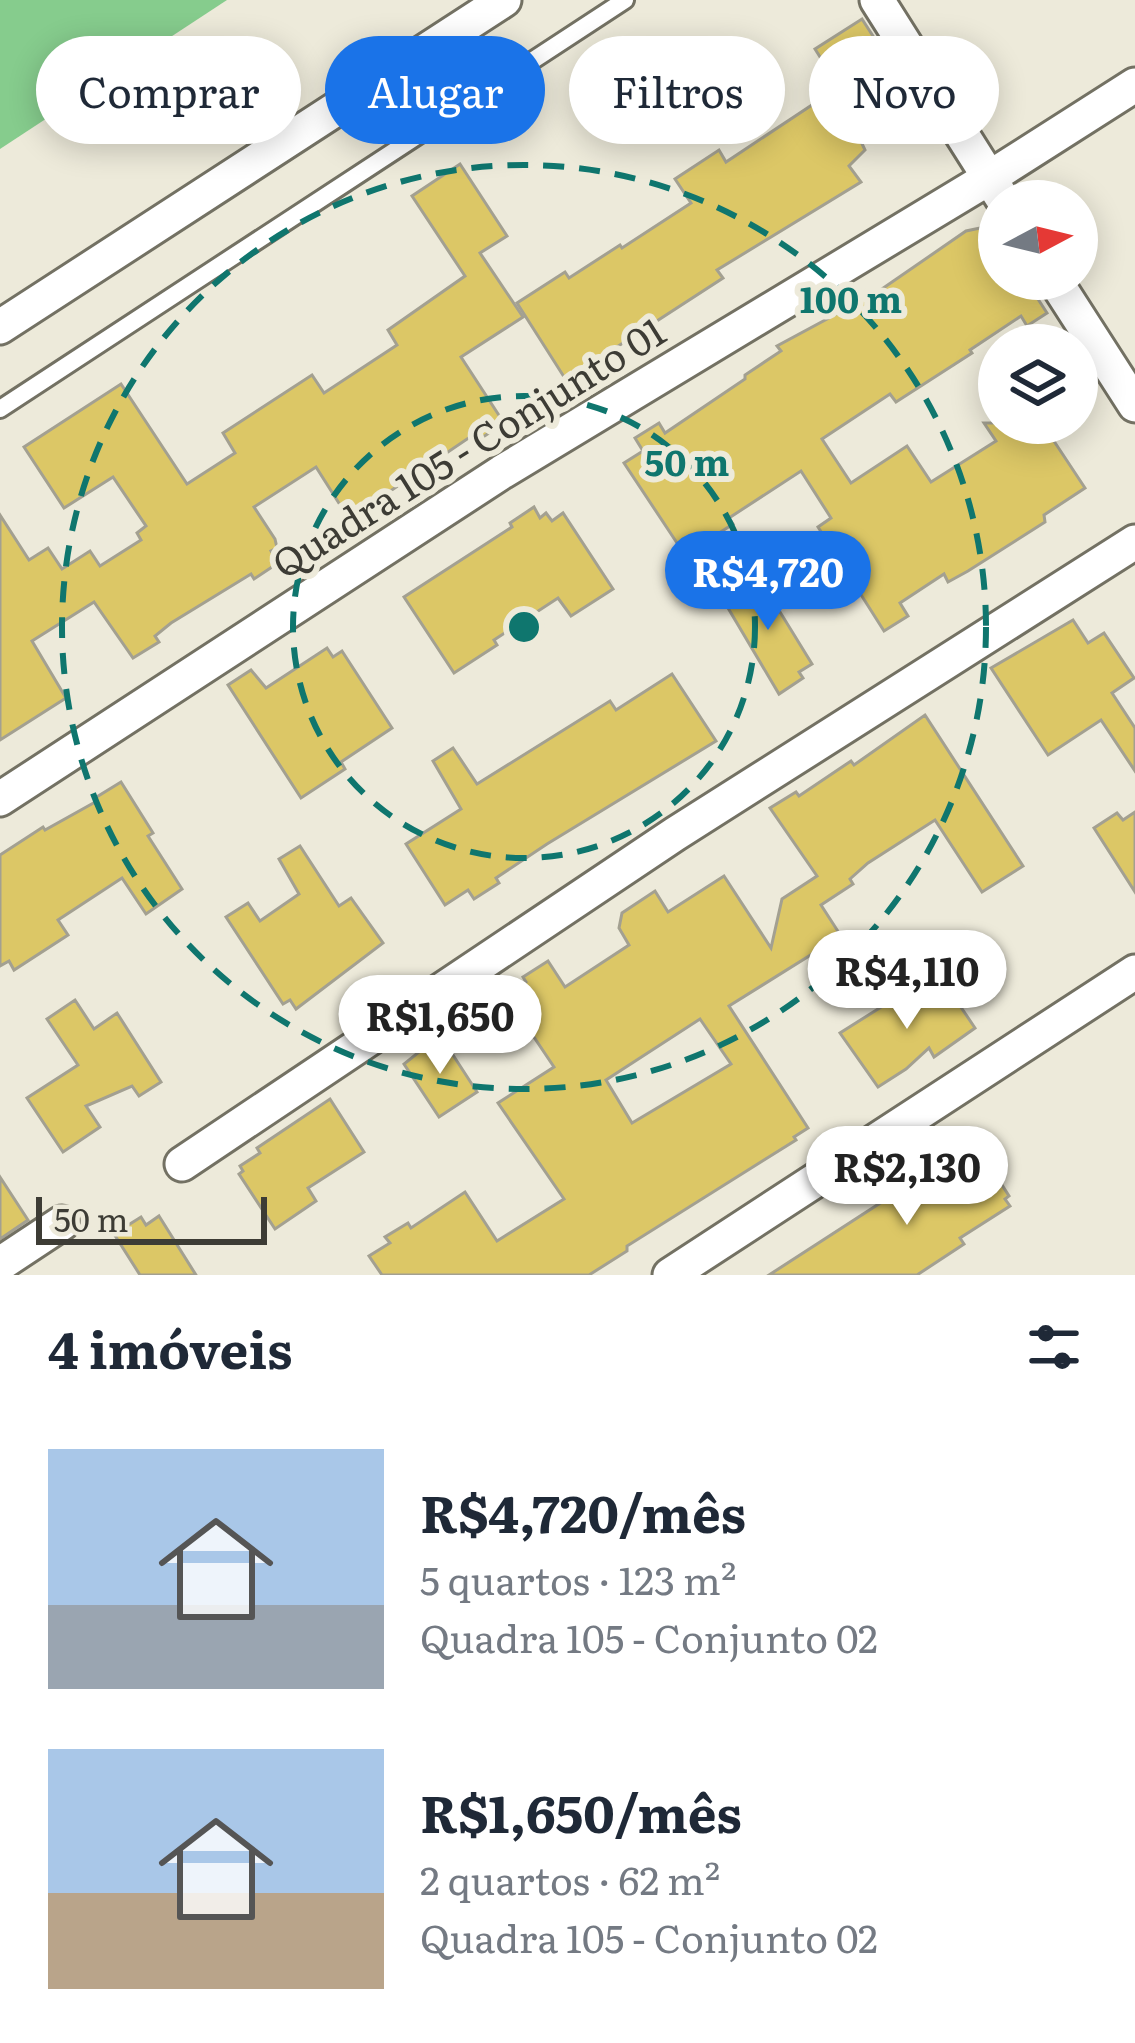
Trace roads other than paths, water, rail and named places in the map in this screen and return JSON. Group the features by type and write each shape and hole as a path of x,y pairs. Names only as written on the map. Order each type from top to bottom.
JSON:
{"street":[{"path":"0,327 504,0"},
{"path":"877,0 990,180"},
{"name":"Quadra 105 - Conjunto 01","path":"1009,180 1135,85"},
{"name":"Quadra 105 - Conjunto 01","path":"0,799 502,472 978,200"},
{"path":"1068,300 1135,405"},
{"path":"182,1164 675,833 1135,542"},
{"path":"670,1275 1135,972"},
{"path":"0,1264 62,1223"}],"lane":[{"path":"0,409 625,0"}]}
